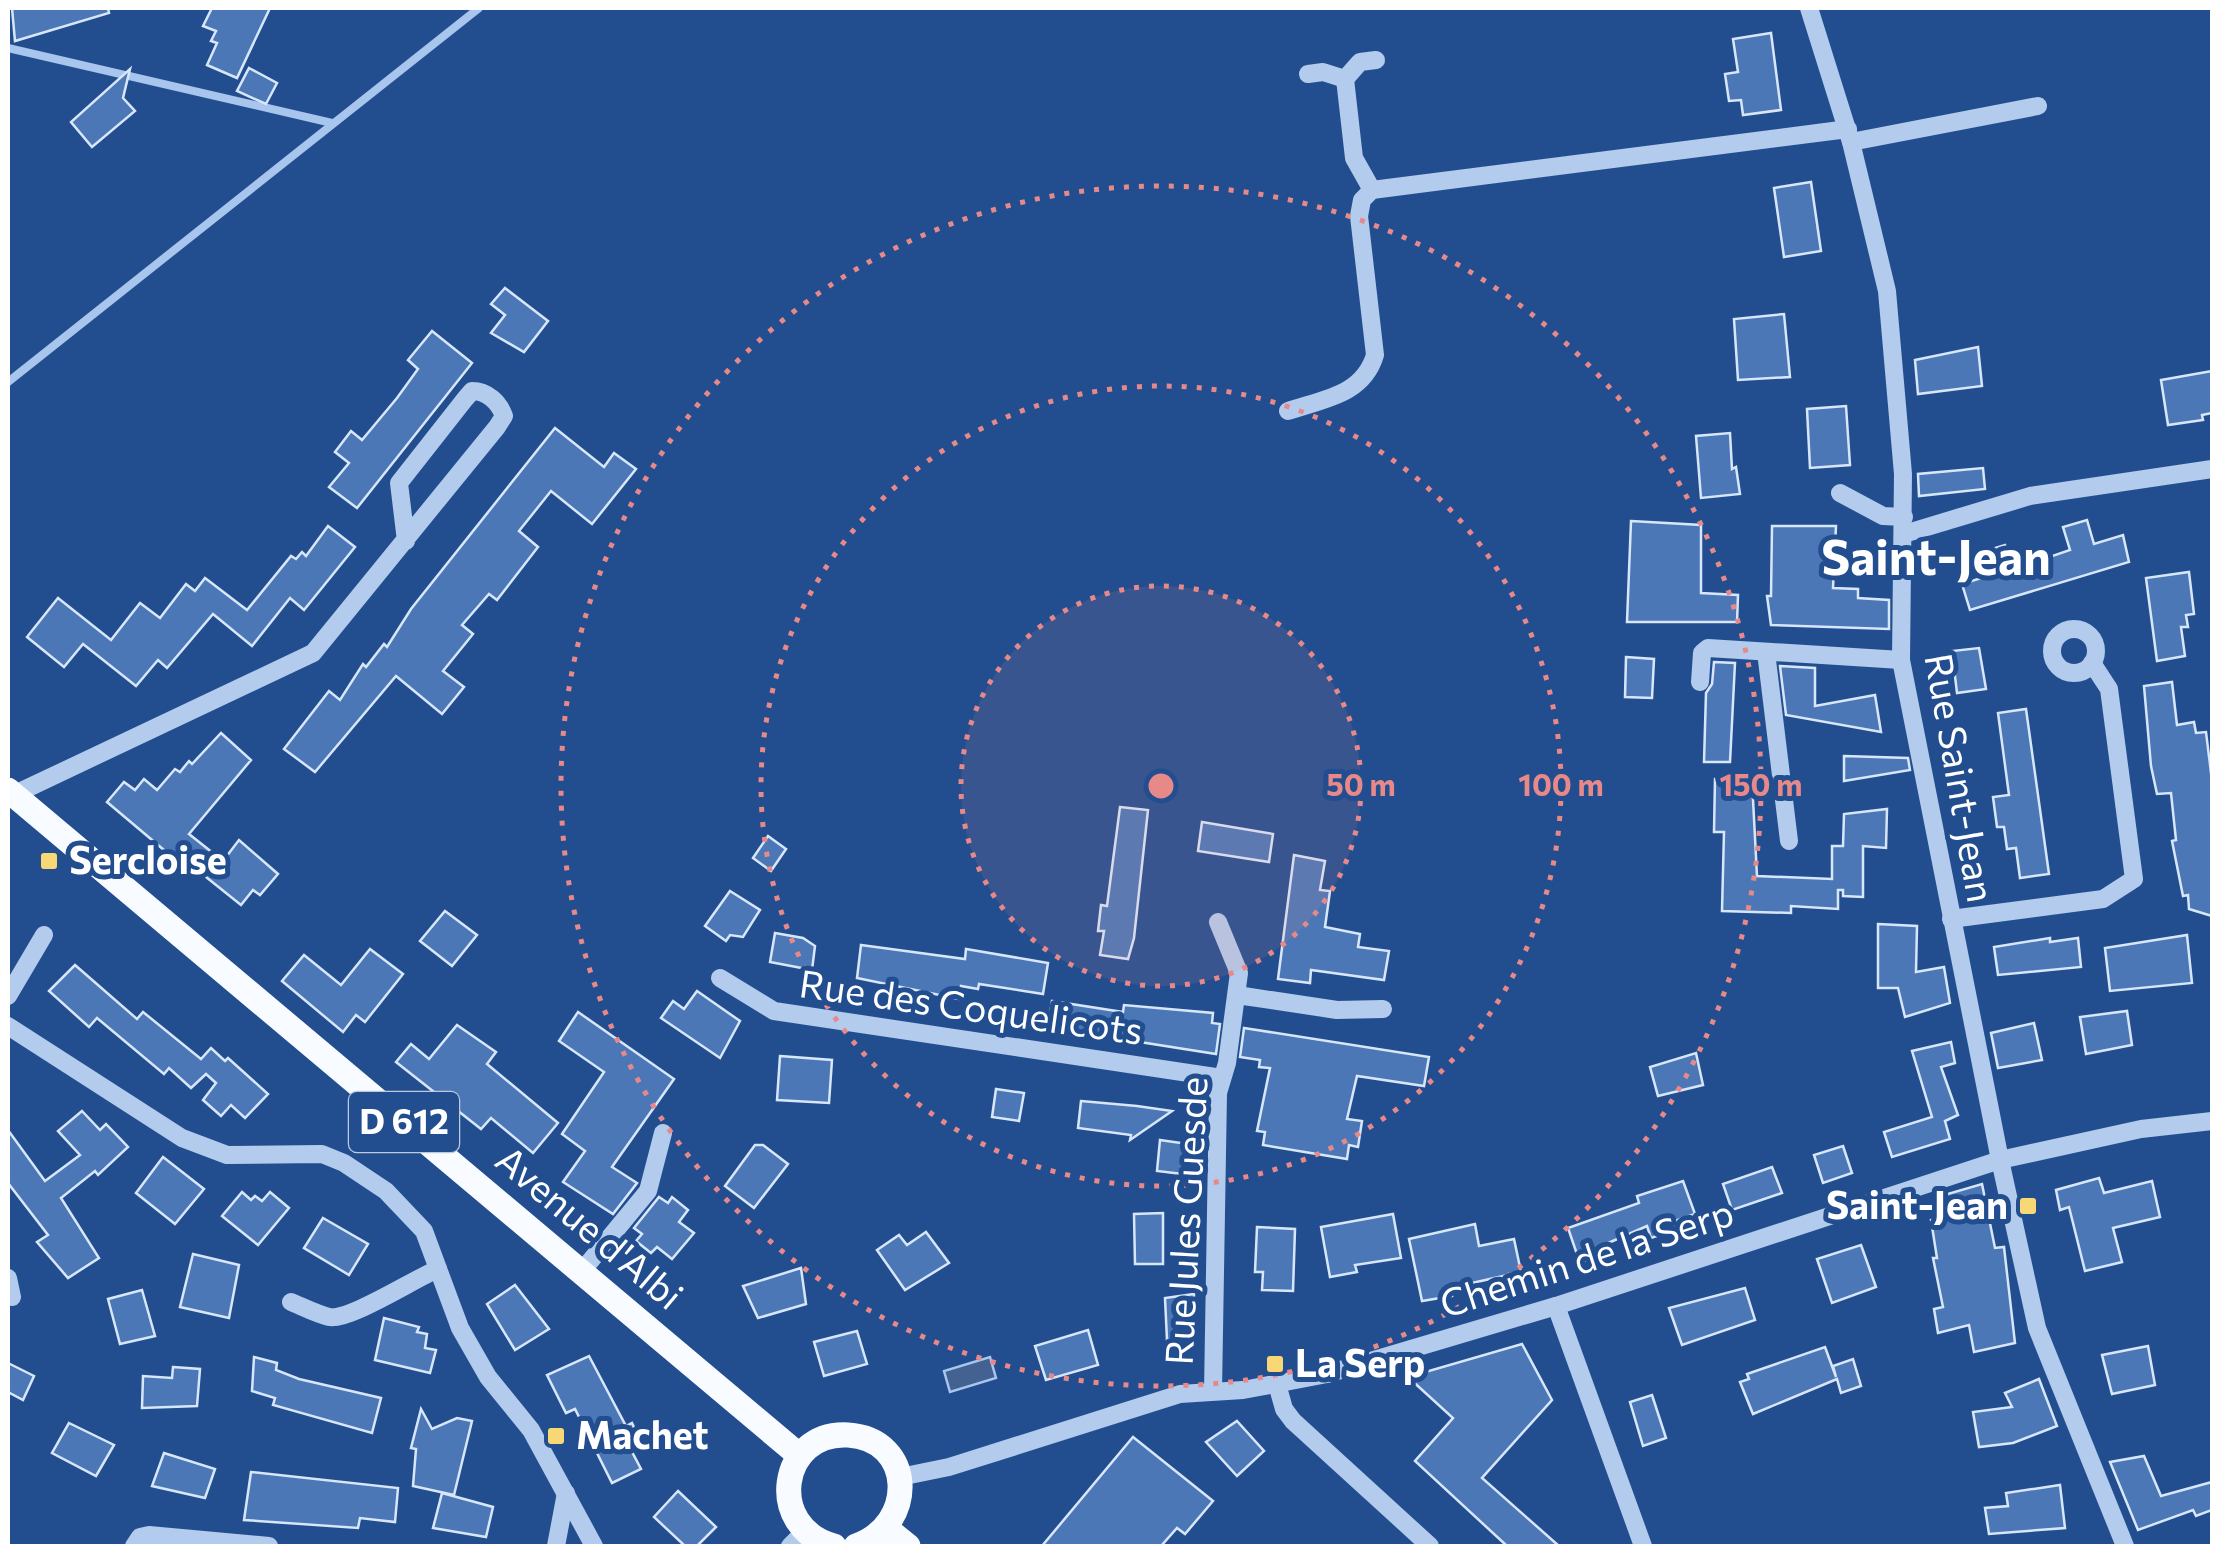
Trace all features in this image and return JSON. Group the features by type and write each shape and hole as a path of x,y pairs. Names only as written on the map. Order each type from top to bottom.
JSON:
{"main road":[{"name":"Avenue d'Albi","path":"10,792 800,1456"},
{"path":"834,1546 797,1539 788,1487 800,1456 814,1444 848,1434 880,1447 900,1477 900,1506 886,1529 856,1546"},
{"path":"886,1529 908,1546"}],"street":[{"name":"Rue Saint-Jean","path":"1810,8 1850,136 1887,291 1902,430 1901,660 2000,1160 2037,1328 2124,1546"},
{"path":"1344,79 1360,62 1376,60"},
{"path":"1308,74 1323,72 1344,79"},
{"path":"1344,79 1354,158 1372,190"},
{"path":"1288,410 1348,392 1371,370 1375,355 1359,216 1362,200 1372,190 1850,136 2038,106"},
{"path":"10,792 313,653 406,540 504,416 500,406 482,391 472,391 399,483 406,540"},
{"path":"1840,493 1904,525 2030,496 2212,469"},
{"path":"1700,682 1702,653 1708,648 1901,660"},
{"path":"1766,652 1789,841"},
{"path":"1952,919 2104,899 2134,879 2109,689 2092,662"},
{"name":"Rue Jules Guesde","path":"1213,1391 1218,1093 1239,973 1218,922"},
{"path":"8,996 44,936"},
{"name":"Rue des Coquelicots","path":"720,978 774,1011 1222,1078"},
{"path":"1237,995 1337,1010 1383,1009"},
{"path":"8,1026 182,1138 227,1154 322,1154 344,1163 386,1191 424,1231 474,1353 532,1430 594,1546"},
{"name":"Chemin de la Serp","path":"900,1477 949,1467 1180,1394 1276,1384 1327,1374 1556,1306 2000,1160 2141,1130 2212,1121"},
{"path":"582,1271 648,1191 663,1133"},
{"path":"292,1302 332,1318 346,1315 438,1269"},
{"path":"8,1278 12,1297"},
{"path":"1556,1306 1644,1546"},
{"path":"1276,1384 1284,1410 1293,1422 1430,1546"},
{"path":"556,1546 566,1493"},
{"path":"137,1542 267,1546"}],"water":[{"path":"990,1357 996,1378 950,1392 944,1371"}],"building":[{"path":"12,8 108,8 109,13 15,41"},
{"path":"212,8 270,8 237,78 207,65 217,43 211,41 216,31 203,26"},
{"path":"1771,33 1781,110 1743,115 1741,100 1729,101 1725,74 1738,72 1733,39"},
{"path":"249,68 277,83 266,104 237,91"},
{"path":"130,69 123,98 135,111 92,147 71,122"},
{"path":"1811,182 1821,251 1784,257 1774,188"},
{"path":"505,288 548,321 524,352 491,333 505,315 491,304"},
{"path":"1784,314 1790,377 1738,380 1734,319"},
{"path":"432,331 472,363 357,508 329,487 349,463 335,452 351,431 362,440 397,398 418,369 408,360"},
{"path":"1978,347 1982,386 1918,394 1915,360"},
{"path":"2212,371 2212,413 2202,415 2203,420 2168,425 2161,380"},
{"path":"1846,406 1850,465 1810,468 1807,409"},
{"path":"555,428 604,467 614,453 636,469 592,524 551,491 519,531 538,547 497,600 489,594 462,625 473,634 443,671 464,687 442,714 396,676 315,772 284,749 329,691 340,700 363,664 366,667 384,644 387,647 411,609"},
{"path":"1730,433 1732,469 1736,467 1740,494 1701,498 1696,436"},
{"path":"1983,468 1985,489 1919,496 1918,474"},
{"path":"2087,520 2094,544 2123,535 2129,562 1970,610 1962,584 1991,575 1985,551 2005,545 2008,553 2024,549 2029,564 2070,550 2063,527"},
{"path":"1631,521 1701,525 1701,593 1738,595 1737,622 1627,622"},
{"path":"328,526 355,547 304,610 290,598 252,646 213,614 167,668 158,660 136,686 83,644 64,667 27,637 58,598 111,640 140,603 160,618 186,584 195,591 205,578 247,610 291,556 296,559 302,552 306,556"},
{"path":"1772,526 1836,526 1833,588 1858,589 1858,598 1889,600 1889,629 1771,625 1767,596 1771,596"},
{"path":"2189,572 2194,614 2186,615 2188,627 2181,627 2185,656 2157,661 2146,578"},
{"path":"1979,648 1986,689 1957,693 1952,651"},
{"path":"1626,657 1654,659 1652,698 1625,697"},
{"path":"1714,662 1735,663 1730,762 1704,762 1706,693 1712,684"},
{"path":"1780,666 1815,668 1815,706 1875,695 1881,732 1786,715"},
{"path":"2172,682 2177,725 2194,722 2196,733 2206,732 2212,781 2212,916 2189,909 2188,895 2183,896 2172,841 2176,840 2171,793 2157,794 2151,766 2144,686"},
{"path":"2026,709 2049,874 2020,878 2016,848 2007,849 2004,827 1997,827 1993,797 2009,795 1998,713"},
{"path":"221,733 251,760 189,834 223,861 239,840 278,874 260,895 253,890 241,905 181,857 177,861 107,802 124,782 135,790 144,779 157,790 175,769 180,772 189,761 192,764"},
{"path":"1844,756 1908,758 1910,770 1844,781"},
{"path":"1715,779 1752,780 1757,876 1832,879 1832,846 1843,846 1844,814 1887,809 1886,848 1863,846 1863,897 1843,896 1843,890 1838,890 1838,909 1791,906 1791,913 1722,911 1724,832 1714,832"},
{"path":"1120,807 1148,810 1134,938 1128,959 1100,955 1104,931 1098,931 1101,905 1107,906"},
{"path":"1202,822 1273,834 1269,862 1198,851"},
{"path":"768,836 786,849 771,871 753,858"},
{"path":"1294,855 1325,861 1320,890 1330,891 1325,927 1360,934 1358,947 1389,951 1384,980 1311,970 1310,983 1278,979"},
{"path":"730,891 760,910 743,937 730,935 726,941 705,926"},
{"path":"445,911 477,935 452,966 420,941"},
{"path":"1878,924 1917,926 1916,972 1944,967 1950,1003 1905,1017 1898,988 1878,988"},
{"path":"775,933 803,938 815,946 812,970 770,962"},
{"path":"2187,935 2192,983 2110,991 2105,948"},
{"path":"2050,938 2050,942 2078,938 2081,967 1998,975 1994,947"},
{"path":"861,945 965,959 966,949 1048,963 1043,994 979,984 978,989 961,986 959,999 857,978"},
{"path":"370,949 403,974 365,1022 356,1015 343,1032 282,981 304,955 341,985"},
{"path":"75,965 137,1019 143,1012 201,1059 211,1048 268,1094 245,1118 231,1105 221,1116 203,1100 216,1083 206,1074 191,1088 169,1068 164,1074 97,1018 89,1027 49,991"},
{"path":"697,991 740,1021 720,1058 661,1018 673,1001 684,1009"},
{"path":"1052,1001 1123,1012 1124,1005 1213,1013 1212,1023 1220,1024 1216,1054 1070,1031 1070,1035 1047,1032"},
{"path":"2127,1011 2132,1045 2086,1054 2080,1017"},
{"path":"578,1012 674,1079 612,1167 637,1183 613,1214 563,1182 585,1151 562,1134 604,1072 559,1041"},
{"path":"2034,1023 2042,1060 1998,1068 1991,1033"},
{"path":"457,1025 496,1052 487,1064 558,1123 533,1153 491,1118 481,1129 396,1062 411,1044 429,1059"},
{"path":"1244,1028 1429,1057 1424,1086 1357,1076 1347,1119 1362,1121 1358,1147 1349,1145 1347,1159 1263,1145 1265,1132 1257,1131 1270,1068 1259,1067 1260,1060 1240,1057"},
{"path":"1951,1042 1955,1063 1941,1067 1958,1115 1945,1121 1950,1139 1892,1157 1884,1132 1932,1117 1912,1051"},
{"path":"1696,1053 1703,1085 1658,1096 1650,1067"},
{"path":"780,1056 832,1060 829,1103 777,1100"},
{"path":"996,1089 1024,1093 1019,1121 992,1117"},
{"path":"1081,1101 1172,1111 1130,1140 1131,1135 1078,1128"},
{"path":"82,1111 100,1130 106,1124 128,1147 98,1175 95,1171 61,1198 99,1258 68,1278 37,1242 48,1235 8,1183 8,1130 45,1181 80,1155 58,1131"},
{"path":"1160,1140 1188,1144 1183,1174 1157,1171"},
{"path":"755,1145 763,1145 788,1164 754,1208 725,1186"},
{"path":"1843,1146 1852,1173 1823,1183 1814,1155"},
{"path":"163,1157 204,1189 175,1224 136,1193"},
{"path":"1772,1167 1782,1193 1732,1210 1723,1184"},
{"path":"2099,1178 2104,1193 2152,1181 2160,1217 2113,1228 2122,1262 2085,1271 2069,1207 2060,1210 2056,1190"},
{"path":"1683,1181 1695,1214 1672,1222 1675,1230 1651,1238 1647,1226 1606,1244 1609,1251 1580,1263 1568,1228 1639,1203 1637,1196"},
{"path":"1982,1184 1995,1248 2004,1247 2015,1343 1974,1352 1969,1325 1938,1333 1934,1309 1943,1307 1933,1258 1937,1258 1931,1220 1949,1217 1944,1195"},
{"path":"242,1192 251,1200 255,1196 262,1201 270,1192 289,1208 258,1245 222,1216"},
{"path":"659,1197 668,1203 672,1197 688,1210 679,1222 694,1233 672,1259 657,1247 651,1253 636,1241 642,1234 634,1228"},
{"path":"1163,1213 1163,1264 1135,1264 1134,1214"},
{"path":"1393,1214 1401,1258 1355,1265 1357,1272 1330,1277 1321,1227"},
{"path":"323,1218 368,1244 349,1275 304,1248"},
{"path":"1475,1224 1479,1246 1514,1239 1521,1272 1450,1288 1452,1296 1422,1301 1409,1239"},
{"path":"1257,1227 1295,1229 1293,1291 1262,1290 1263,1272 1255,1272"},
{"path":"926,1232 949,1263 905,1290 877,1250 899,1235 907,1245"},
{"path":"1861,1245 1876,1287 1832,1303 1817,1259"},
{"path":"193,1254 239,1265 229,1318 180,1307"},
{"path":"801,1268 806,1304 758,1318 743,1286"},
{"path":"515,1285 549,1329 515,1350 487,1304"},
{"path":"1745,1288 1755,1320 1682,1345 1669,1308"},
{"path":"142,1290 155,1336 120,1344 108,1299"},
{"path":"1194,1294 1193,1336 1167,1340 1165,1298"},
{"path":"384,1318 419,1327 417,1332 427,1334 425,1348 436,1350 430,1373 375,1360"},
{"path":"1088,1330 1098,1365 1046,1380 1035,1346"},
{"path":"857,1331 867,1364 824,1376 814,1342"},
{"path":"1522,1344 1552,1400 1482,1478 1559,1546 1507,1546 1415,1461 1453,1418 1408,1377"},
{"path":"2148,1346 2155,1385 2112,1394 2102,1355"},
{"path":"1825,1347 1836,1377 1833,1366 1853,1359 1861,1386 1841,1393 1837,1379 1753,1414 1740,1382 1749,1379 1747,1374"},
{"path":"589,1356 626,1426 632,1423 641,1443 630,1448 641,1469 612,1483 575,1409 566,1413 547,1375"},
{"path":"254,1357 277,1363 276,1370 299,1379 381,1398 372,1433 273,1405 275,1398 252,1391"},
{"path":"8,1363 34,1376 23,1400 8,1392"},
{"path":"173,1367 200,1369 197,1406 142,1408 143,1376 172,1378"},
{"path":"2039,1379 2057,1426 2013,1443 1979,1447 1973,1412 2012,1407 2005,1393"},
{"path":"1652,1395 1666,1438 1643,1446 1630,1402"},
{"path":"421,1409 432,1429 457,1418 472,1421 454,1495 413,1486 416,1449 411,1448"},
{"path":"1237,1421 1264,1451 1237,1476 1206,1442"},
{"path":"69,1423 114,1445 96,1476 52,1453"},
{"path":"1133,1437 1213,1501 1185,1534 1177,1528 1161,1546 1042,1546"},
{"path":"164,1453 215,1469 205,1498 152,1486"},
{"path":"2144,1456 2161,1496 2212,1482 2212,1510 2196,1516 2193,1510 2138,1530 2110,1462"},
{"path":"251,1472 398,1488 395,1522 360,1518 358,1528 244,1520"},
{"path":"2060,1485 2065,1528 1989,1534 1985,1508 2008,1506 2006,1493"},
{"path":"678,1491 716,1527 697,1546 685,1546 654,1517"},
{"path":"442,1493 493,1507 486,1537 433,1528"}],"waterway":[{"path":"8,382 479,8"},
{"path":"8,48 332,123"}],"place":[{"name":"Sercloise","path":"49,861"},
{"name":"Saint-Jean","path":"2028,1206"},
{"name":"La Serp","path":"1275,1364"},
{"name":"Machet","path":"556,1436"}],"district":[{"name":"Saint-Jean","path":"1936,558"}]}
